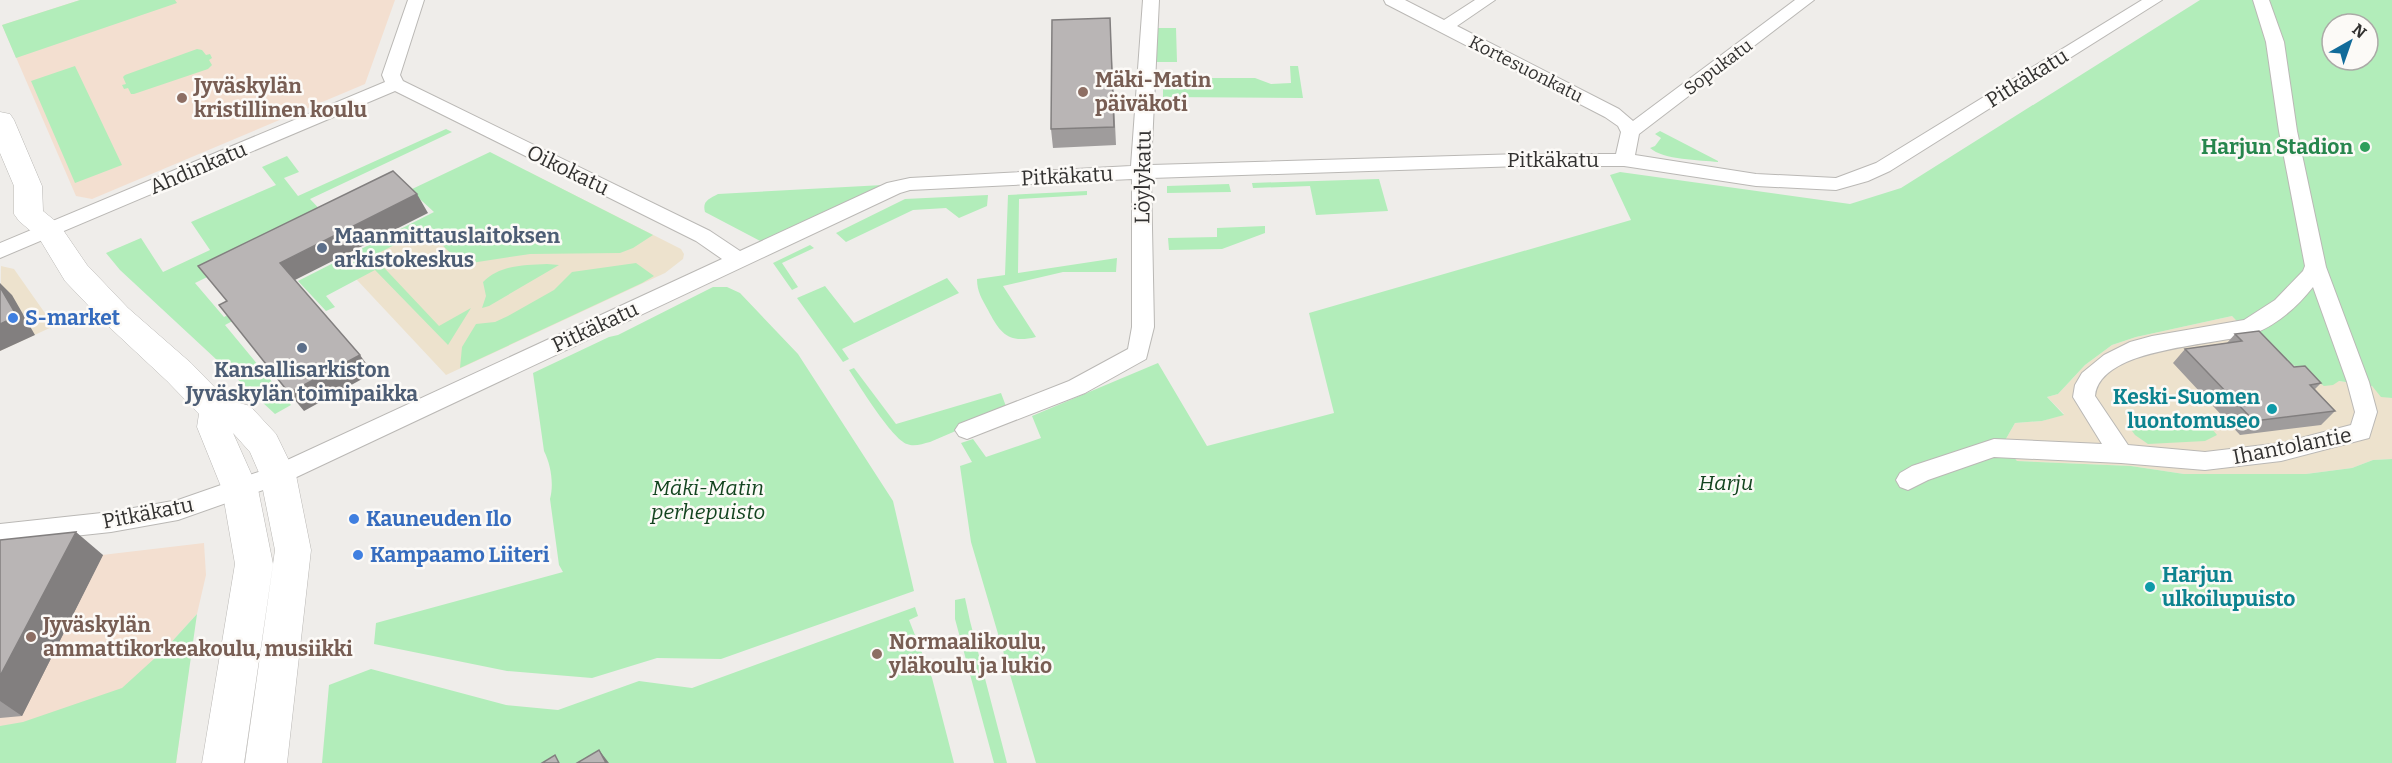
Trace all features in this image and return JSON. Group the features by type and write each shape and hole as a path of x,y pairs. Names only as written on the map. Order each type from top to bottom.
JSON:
{"main road":[{"path":"0,120 28,186 29,214 50,231 76,273 117,316 179,372 216,410 238,415 264,444 278,475 293,550 266,763"},
{"path":"216,410 214,427 240,489 254,564 223,763"}],"street":[{"path":"395,84 391,75 416,0"},
{"name":"Löylykatu","path":"967,430 1086,383 1113,370 1137,353 1143,327 1142,172 1151,0"},
{"name":"Kortesuonkatu","path":"1392,0 1612,113 1625,123 1630,132"},
{"path":"1444,27 1487,0"},
{"name":"Sopukatu","path":"1630,132 1806,0"},
{"name":"Pitkäkatu","path":"0,534 155,515 188,508 278,475 894,188 910,184 1142,172 1521,159 1624,160 1701,173 1799,184 1836,184 1861,177 1883,167 2154,0"},
{"name":"Ihantolantie","path":"1908,480 1920,473 1994,448 2121,454 2173,460 2214,460 2281,452 2361,432 2366,412 2358,382 2316,267 2288,131 2276,42 2261,0"},
{"name":"Ahdinkatu","path":"0,251 395,84"},
{"name":"Oikokatu","path":"395,84 703,236 738,260"},
{"path":"1624,160 1630,132"},
{"path":"2121,454 2084,397 2084,387 2091,377 2125,351 2164,342 2238,331 2256,324 2299,293 2316,267"}],"shaded area":[{"name":"Jyväskylän kristillinen koulu","path":"80,0 395,0 365,84 92,199 76,196 2,25"},
{"path":"527,171 681,249 684,254 683,259 665,273 446,375 343,265"},
{"path":"1,266 14,269 54,326 0,351"},
{"path":"2232,316 2251,336 2293,367 2338,381 2372,386 2381,396 2392,398 2392,459 2373,460 2352,468 2306,474 2184,474 2131,466 2017,461 2003,444 2015,423 2042,421 2064,414 2047,397 2058,394 2085,365 2112,345 2136,337"},
{"path":"204,543 206,575 197,614 166,648 189,667 176,763 0,763 0,567"}],"green space":[{"path":"80,0 175,0 177,3 16,58 2,25"},
{"name":"Harju","path":"2200,0 2392,0 2392,398 2381,397 2372,386 2339,381 2333,385 2324,386 2251,336 2232,316 2136,337 2112,345 2085,365 2058,394 2047,397 2064,415 2042,421 2015,423 2003,444 2017,461 2131,466 2184,474 2306,474 2352,468 2373,460 2392,459 2392,763 1036,763 971,542 960,466 972,462 961,443 973,439 986,457 1041,438 1032,416 1158,363 1207,446 1334,413 1309,313 1631,220 1610,175 1620,172 1850,204 1901,188"},
{"path":"1155,28 1176,28 1177,62 1154,62"},
{"path":"197,49 202,50 206,55 210,54 212,58 209,60 212,65 208,69 134,94 131,94 128,88 124,89 122,85 126,84 123,77 125,75"},
{"path":"75,66 122,165 75,183 31,81"},
{"path":"1290,66 1298,66 1303,98 1163,97 1163,78 1255,78 1271,84 1291,83"},
{"path":"446,129 452,132 310,199 328,218 195,283 224,317 263,297 267,303 225,325 291,405 275,414 120,270 106,253 141,238 163,272 210,250 191,222 276,185 262,167 287,156 299,172 284,178 298,196"},
{"path":"1660,131 1718,162 1682,159 1656,152 1650,148 1655,146 1661,138 1655,134"},
{"path":"490,152 653,235 633,248 620,253 530,254 471,263 452,254 429,227 373,256 439,326 471,308 448,345 375,270 326,296 335,307 326,311 298,281 434,212 410,190"},
{"path":"1379,179 1388,211 1316,215 1310,186 1253,188 1252,183"},
{"path":"1229,184 1231,192 1167,193 1167,186"},
{"path":"883,185 764,243 705,212 704,208 707,201 718,194"},
{"path":"1087,191 1087,195 1019,199 1018,273 1117,258 1116,272 1063,272 1003,286 1036,337 1018,339 1006,335 997,325 982,299 977,279 1005,275 1008,195"},
{"path":"988,195 987,206 959,218 946,208 913,210 846,242 836,233 905,199"},
{"path":"1265,226 1265,233 1222,249 1169,250 1168,238 1217,237 1217,228"},
{"path":"810,245 814,248 782,263 798,287 792,290 773,263"},
{"path":"636,263 654,276 460,368 462,347 476,324 495,322 508,316 554,290 572,272"},
{"path":"559,265 482,308 486,296 483,282 490,276 513,267"},
{"path":"947,278 959,293 842,349 849,359 843,362 797,298 825,286 854,323"},
{"name":"Mäki-Matin perhepuisto","path":"713,287 727,287 740,293 798,354 893,501 914,591 721,659 657,658 592,678 507,671 374,644 376,623 563,572 559,565 550,499 551,475 544,451 533,373 609,337 618,335"},
{"path":"854,368 896,424 1001,393 1007,409 930,442 910,445 893,432 876,411 849,370"},
{"path":"2172,416 2198,419 2207,424 2217,435 2205,441 2148,444 2135,435 2127,424"},
{"path":"965,598 1007,763 994,763 955,619 955,600"},
{"name":"Normaalikoulu, yläkoulu ja lukio","path":"915,607 918,616 909,620 932,678 954,763 322,763 329,685 371,669 506,705 558,710 639,681 692,688"},
{"path":"197,614 176,763 0,763 0,726 23,722 122,688 166,648"}],"building":[{"name":"Mäki-Matin päiväkoti","path":"1110,18 1114,127 1051,129 1052,20"},
{"path":"393,171 417,194 280,263 360,355 289,393 219,305 227,301 198,266"},
{"path":"0,287 17,316 0,324"},
{"path":"2259,331 2294,367 2305,366 2321,383 2310,385 2335,411 2254,421 2185,349 2242,341 2235,334"},
{"path":"76,532 0,676 0,540"},
{"path":"599,750 606,763 577,763"},
{"path":"555,755 559,763 542,763"}],"place":[{"name":"Mäki-Matin päiväkoti","path":"1083,92"},
{"name":"Jyväskylän kristillinen koulu","path":"182,98"},
{"name":"Harjun Stadion","path":"2365,147"},
{"name":"Maanmittauslaitoksen arkistokeskus","path":"322,248"},
{"name":"S-market","path":"13,318"},
{"name":"Kansallisarkiston Jyväskylän toimipaikka","path":"302,348"},
{"name":"Keski-Suomen luontomuseo","path":"2272,409"},
{"name":"Kauneuden Ilo","path":"354,519"},
{"name":"Kampaamo Liiteri","path":"358,555"},
{"name":"Harjun ulkoilupuisto","path":"2150,587"},
{"name":"Jyväskylän ammattikorkeakoulu, musiikki","path":"31,637"},
{"name":"Normaalikoulu, yläkoulu ja lukio","path":"877,654"}]}
